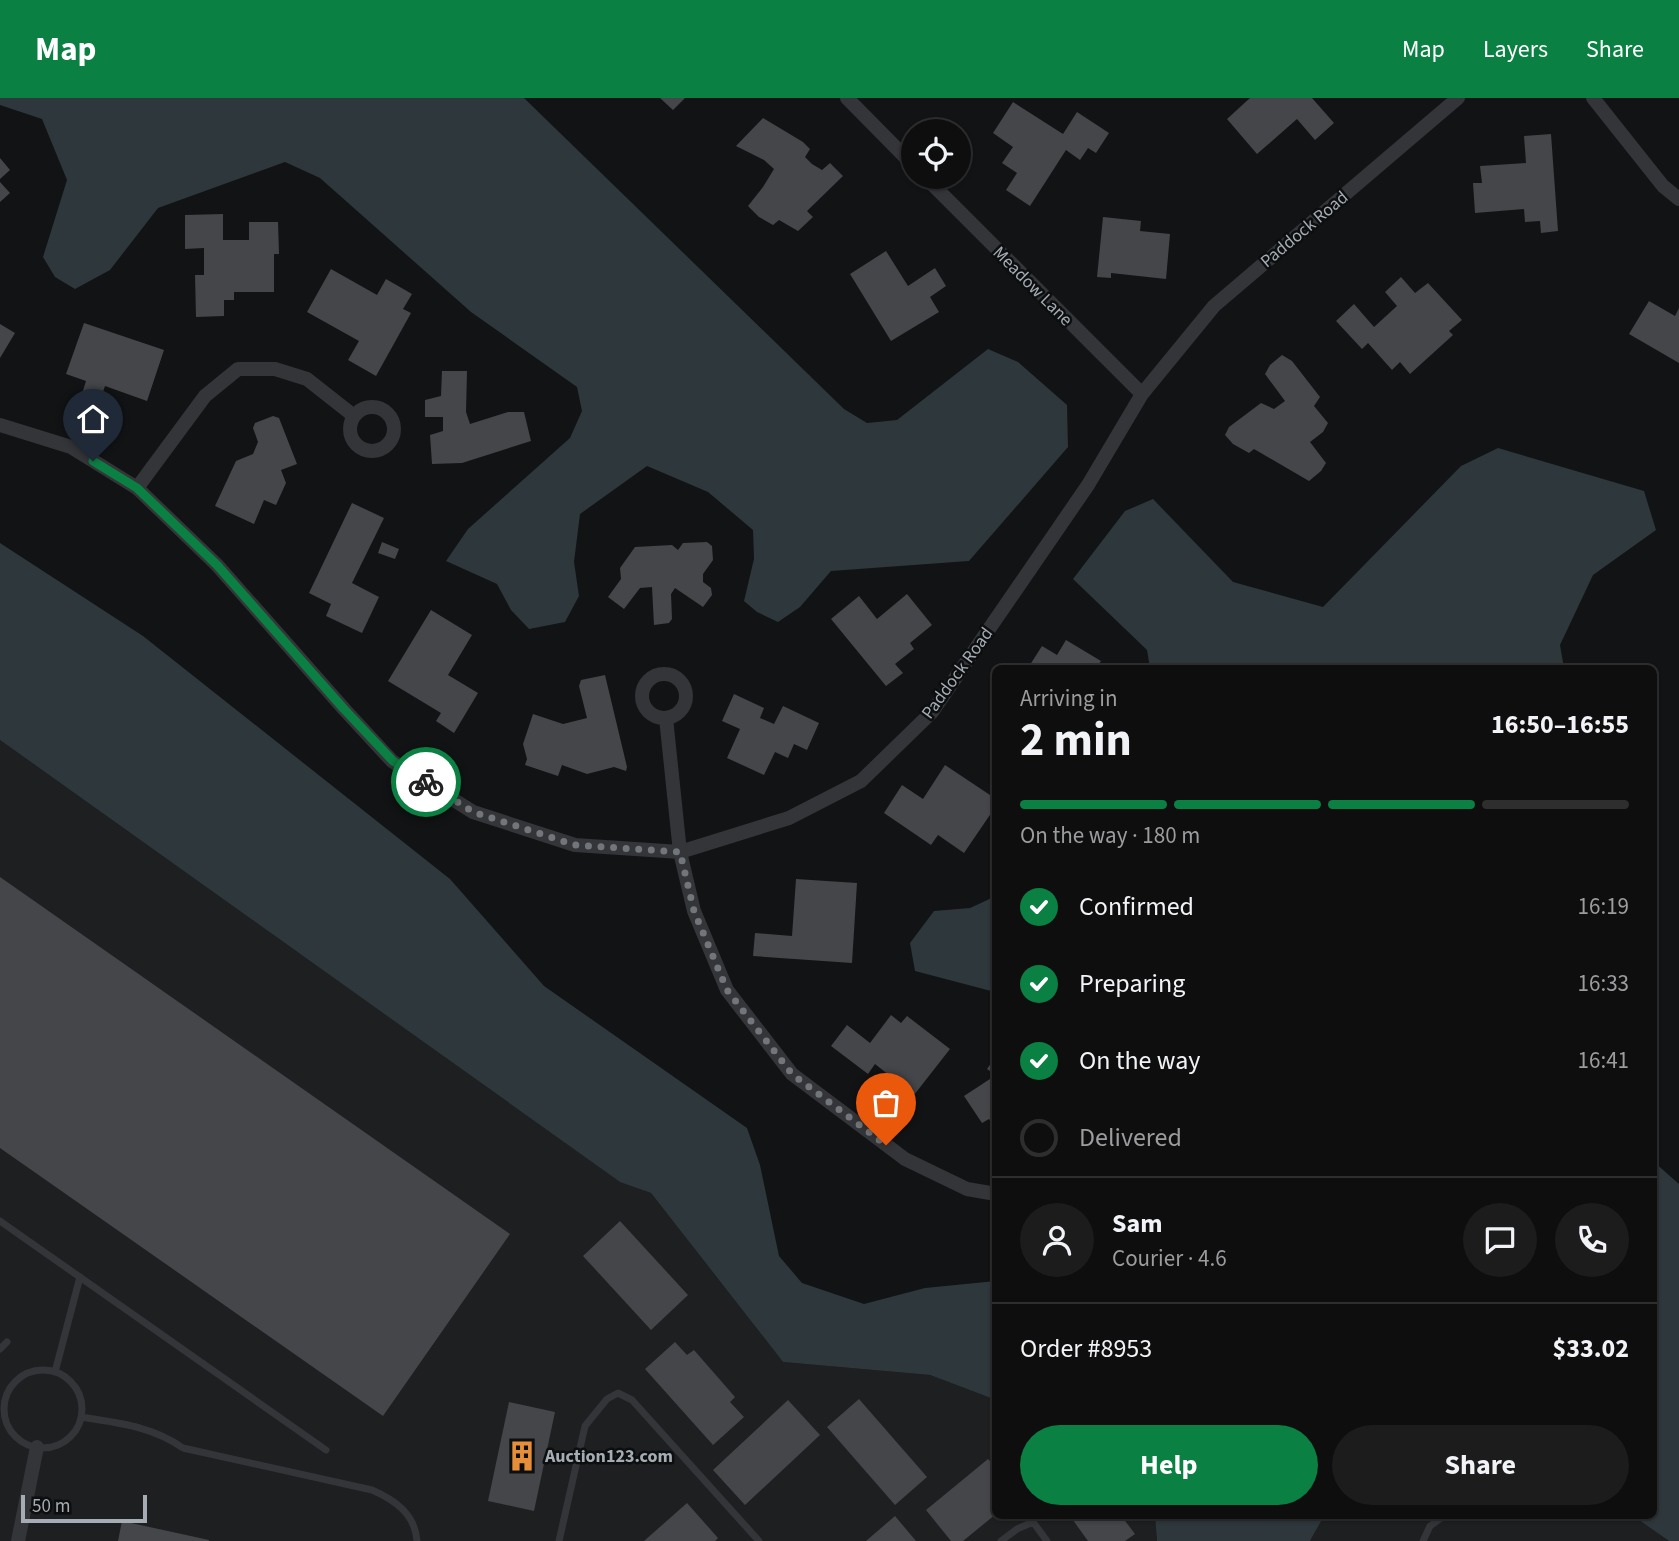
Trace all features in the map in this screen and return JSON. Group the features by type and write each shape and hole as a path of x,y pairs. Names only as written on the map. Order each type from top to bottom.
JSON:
{"street":[{"path":"847,98 901,153"},
{"name":"Paddock Road","path":"0,425 71,447 137,488 217,565 393,761 473,812 575,845 680,852 789,818 860,781 932,712 1088,485 1142,394 1214,306 1458,98"},
{"path":"1593,98 1663,186 1679,199"},
{"name":"Meadow Lane","path":"937,189 1142,394"},
{"path":"137,488 205,396 238,369 275,369 307,380 354,416"},
{"path":"666,718 680,852 694,911 727,990 792,1074 905,1159 967,1189 992,1193"},
{"path":"18,1541 37,1447"}],"lane":[{"path":"0,1221 326,1450"},
{"path":"55,1372 80,1277"},
{"path":"0,1349 7,1342"},
{"path":"41,1370 55,1372 67,1378 76,1388 81,1401 81,1417 76,1430 67,1440 55,1446 28,1445 16,1438 8,1427 4,1414 5,1400 20,1378 41,1370"},
{"path":"559,1541 569,1488 586,1426 607,1399 618,1393 632,1400 759,1541"},
{"path":"81,1417 144,1428 166,1436 183,1448 372,1490 394,1500 416,1528 417,1541"},
{"path":"1423,1541 1430,1526 1440,1519"},
{"path":"1001,1541 1017,1529 1033,1522 1047,1541"}],"shaded area":[{"path":"0,98 524,98 844,409 867,423 897,420 988,349 1018,362 1067,405 1068,447 969,561 831,571 800,607 778,622 757,612 744,601 754,559 753,530 708,492 647,466 580,514 574,562 579,596 565,622 529,629 511,610 497,584 446,561 468,529 570,438 582,411 577,387 471,312 320,178 285,162 158,208 110,270 75,289 55,277 43,257 67,180 42,119 0,105"},
{"path":"1498,448 1644,491 1656,530 1593,575 1560,645 1563,665 1150,665 1147,650 1073,579 1125,511 1153,499 1233,582 1323,607 1461,466"},
{"path":"0,543 143,636 450,879 544,986 747,1128 760,1165 779,1256 802,1283 864,1304 925,1288 992,1281 992,1398 930,1375 783,1362 651,1193 620,1182 0,740"},
{"path":"0,740 616,1179 651,1193 783,1362 930,1375 992,1398 992,1519 1155,1519 1157,1541 0,1541"},
{"path":"992,898 992,992 915,971 910,943 934,911 970,908"},
{"path":"1657,1165 1679,1184 1679,1541 1669,1541 1637,1519 1657,1519"},
{"path":"1155,1519 1322,1519 1310,1541 1157,1541"},
{"path":"1322,1519 1637,1519 1669,1541 1310,1541"}],"building":[{"path":"660,98 685,98 673,110"},
{"path":"1250,98 1312,98 1334,123 1315,140 1297,119 1257,154 1227,119"},
{"path":"1013,102 1063,134 1077,112 1109,133 1096,153 1088,148 1080,160 1066,150 1030,206 1006,190 1017,173 1002,163 1013,147 993,133"},
{"path":"763,118 803,142 810,149 805,157 812,164 822,170 830,163 843,176 807,211 813,217 798,231 779,220 773,225 759,217 748,206 774,169 764,160 736,146"},
{"path":"1551,134 1558,231 1541,233 1540,221 1525,222 1524,209 1475,213 1473,183 1482,183 1480,166 1526,163 1524,136"},
{"path":"0,158 10,170 0,179"},
{"path":"0,182 10,193 0,202"},
{"path":"223,214 223,240 249,240 249,222 278,222 279,254 274,254 274,292 234,292 234,300 224,300 224,316 196,317 195,275 204,275 204,248 185,249 185,215"},
{"path":"1103,217 1141,221 1140,231 1170,234 1166,279 1111,273 1111,278 1097,277"},
{"path":"886,251 908,286 935,268 946,286 930,297 939,312 891,341 850,274"},
{"path":"331,269 377,295 386,279 412,294 403,309 411,313 376,376 348,360 359,341 307,312"},
{"path":"1401,277 1415,293 1428,283 1462,320 1449,331 1453,335 1410,374 1400,362 1392,370 1368,343 1362,349 1336,321 1354,304 1374,327 1397,306 1385,292"},
{"path":"1649,301 1675,316 1679,308 1679,363 1629,334"},
{"path":"84,323 164,350 147,401 105,386 97,409 79,403 86,381 66,374"},
{"path":"0,324 15,333 0,358"},
{"path":"1282,355 1292,361 1320,397 1314,406 1328,423 1323,432 1310,442 1326,463 1309,481 1254,449 1249,453 1233,444 1225,435 1229,427 1261,403 1274,409 1285,401 1265,374 1270,365"},
{"path":"442,371 467,371 466,412 470,424 508,412 524,412 531,441 462,463 432,464 430,435 443,431 443,417 425,417 425,400 441,396"},
{"path":"273,416 279,418 297,464 281,470 286,483 276,505 264,500 254,524 215,506 236,461 253,454 258,442 253,428 255,423"},
{"path":"352,503 384,518 352,583 379,597 362,633 326,616 331,604 309,593"},
{"path":"382,542 399,549 395,559 378,553"},
{"path":"707,542 712,546 713,560 703,574 703,582 711,588 712,595 703,607 675,588 671,594 672,619 669,623 654,625 652,587 640,588 624,609 608,597 621,579 620,568 635,547 672,545 678,550 683,543"},
{"path":"907,594 932,625 910,643 914,649 895,664 903,673 886,686 831,619 859,596 877,619"},
{"path":"431,610 472,635 448,675 478,693 454,733 436,721 441,713 388,681"},
{"path":"1066,640 1101,661 1098,665 1030,665 1042,646 1057,655"},
{"path":"605,675 626,771 614,767 587,774 562,765 558,776 525,765 527,759 523,744 533,714 563,724 587,718 579,686 581,680"},
{"path":"734,694 764,708 760,718 774,724 783,706 819,723 807,750 794,744 788,758 775,752 764,775 727,758 740,729 722,721"},
{"path":"945,765 992,796 992,812 964,853 938,835 931,845 884,813 902,785 923,799"},
{"path":"0,877 510,1234 383,1416 0,1148"},
{"path":"796,879 857,883 852,963 753,956 755,933 792,936"},
{"path":"891,1015 901,1023 907,1016 950,1049 914,1095 875,1064 868,1074 831,1046 847,1025 870,1043"},
{"path":"990,1079 992,1124 989,1119 982,1123 964,1096"},
{"path":"620,1221 688,1295 651,1330 583,1256"},
{"path":"675,1342 687,1355 694,1350 735,1397 730,1402 744,1417 713,1445 645,1369"},
{"path":"859,1399 927,1477 895,1505 827,1427"},
{"path":"788,1400 820,1435 745,1505 713,1470"},
{"name":"Auction123.com","path":"509,1402 555,1412 534,1511 488,1501"},
{"path":"988,1459 992,1464 992,1517 963,1541 951,1541 926,1510"},
{"path":"687,1503 718,1538 715,1541 644,1541"},
{"path":"895,1516 916,1541 866,1541"},
{"path":"1072,1519 1124,1519 1135,1534 1125,1541 1088,1541"},
{"path":"122,1521 209,1540 209,1541 118,1541"}],"way so far":[{"path":"426,782 473,812 575,845 680,852 694,911 727,990 792,1074 886,1145"}],"place":[{"name":"Auction123.com","path":"522,1456"}],"route":[{"path":"93,461 137,488 217,565 393,761 426,782"}]}
